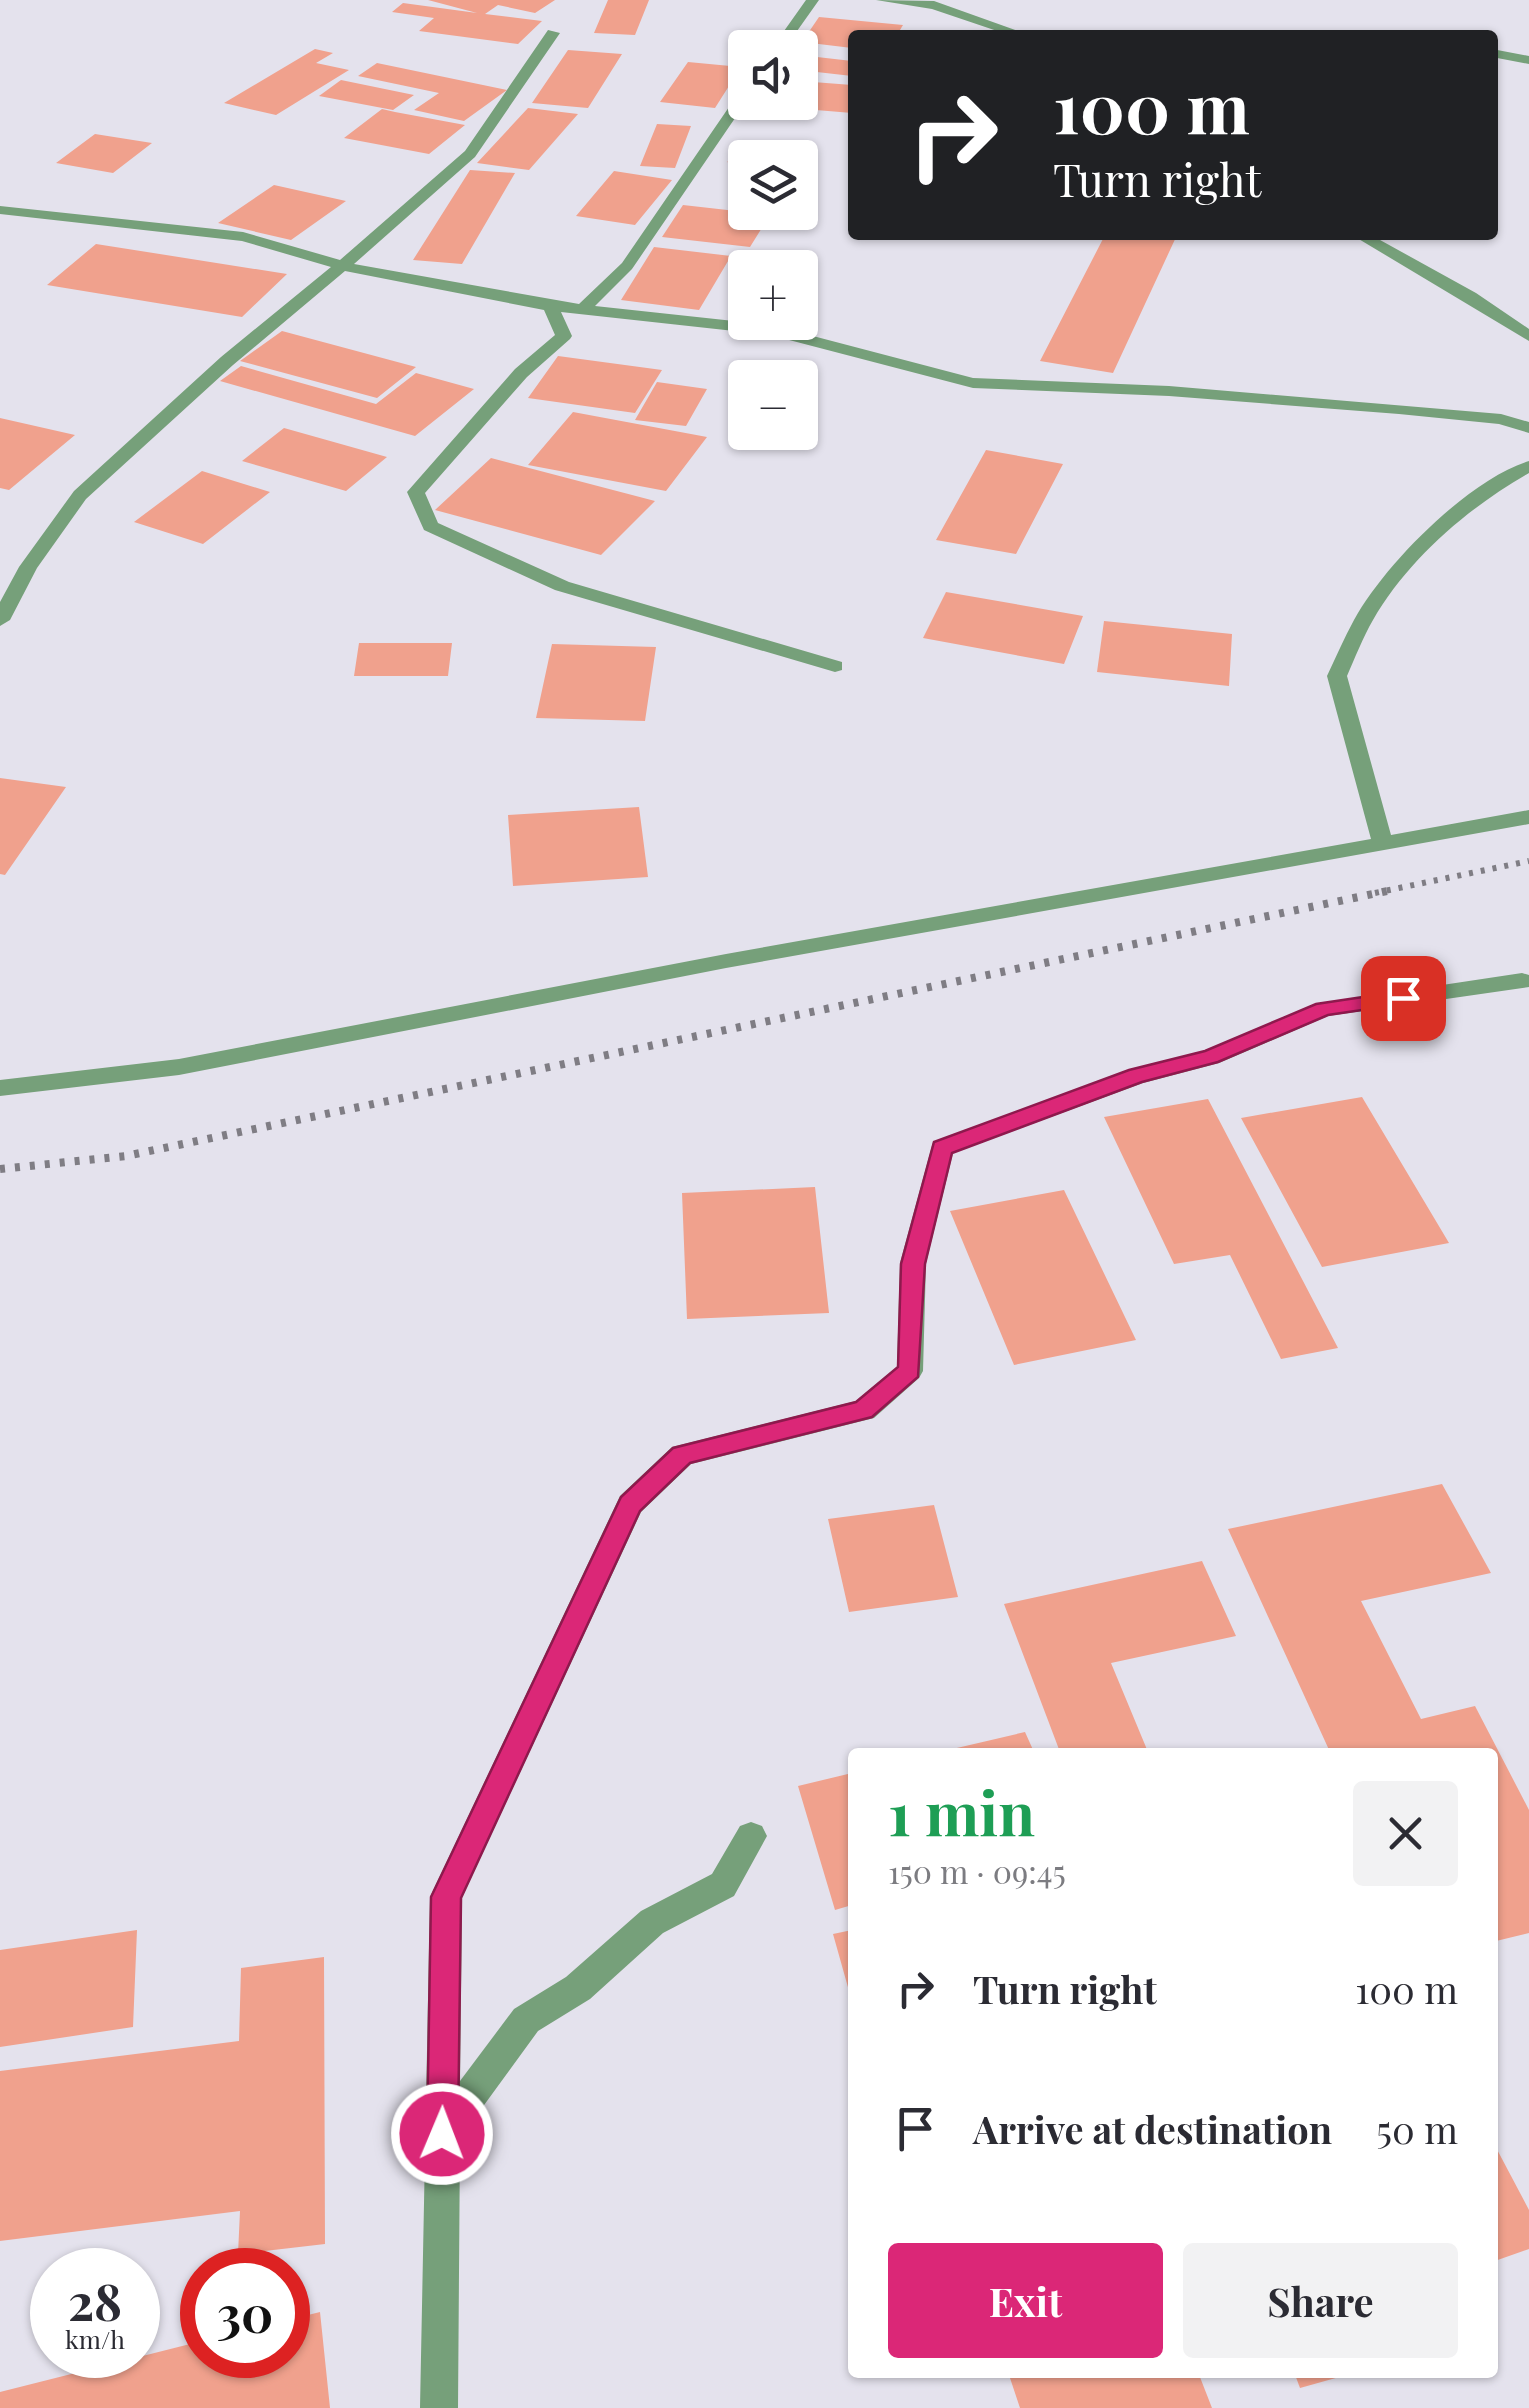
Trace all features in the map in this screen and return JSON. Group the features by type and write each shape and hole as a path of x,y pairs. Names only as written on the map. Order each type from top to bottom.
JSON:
{"street":[{"path":"791,30 812,0"},
{"path":"882,0 934,5 1007,30"},
{"path":"0,620 28,567 80,495 227,361 470,154 552,33"},
{"path":"1498,54 1529,60"},
{"path":"582,310 627,266 728,119"},
{"path":"0,210 243,238 343,265 550,306 771,330 973,383 1169,391 1399,409 1500,419 1529,428"},
{"path":"1369,240 1470,296 1529,336"},
{"path":"550,306 564,336 521,373 416,492 430,526 562,586 834,666"},
{"path":"1382,841 1337,676 1364,618 1402,568 1476,495 1529,466"},
{"path":"0,1088 179,1067 1382,841 1529,818"},
{"path":"439,2408 446,1897 630,1504 682,1455 864,1410 910,1370 913,1264 942,1148 1137,1076 1211,1057 1324,1008 1522,981"},
{"path":"442,2134 526,2020 578,1988 652,1922 723,1885 752,1836"}],"building":[{"path":"428,0 555,0 535,13 498,5 485,14 542,21 518,44 419,31 434,18 392,12 403,3 477,13"},
{"path":"608,0 649,0 635,35 594,33"},
{"path":"819,17 903,25 900,30 848,30 848,48 818,44 818,30 810,30"},
{"path":"315,49 333,53 316,63 349,70 276,115 224,103"},
{"path":"568,50 622,54 588,108 532,103"},
{"path":"818,57 848,61 848,76 818,72"},
{"path":"688,62 728,66 728,88 715,108 660,102"},
{"path":"377,63 507,90 464,121 414,110 439,93 358,76"},
{"path":"341,80 414,95 393,110 319,96"},
{"path":"818,82 848,85 848,113 818,110"},
{"path":"528,108 578,114 529,170 477,163"},
{"path":"382,109 465,125 429,154 344,138"},
{"path":"657,124 691,126 675,168 640,166"},
{"path":"95,134 152,143 113,173 56,163"},
{"path":"470,170 515,173 462,264 413,260"},
{"path":"614,171 672,180 635,225 576,216"},
{"path":"274,185 346,201 291,240 218,223"},
{"path":"683,205 728,210 728,230 761,230 750,247 662,237"},
{"path":"1102,240 1175,240 1113,373 1040,361"},
{"path":"96,244 287,274 242,317 47,285"},
{"path":"654,247 728,256 699,310 621,300"},
{"path":"282,331 416,367 377,398 240,361"},
{"path":"558,356 662,370 635,413 528,398"},
{"path":"241,366 376,404 416,373 474,389 415,436 220,381"},
{"path":"657,382 707,389 686,426 635,420"},
{"path":"573,412 707,437 666,491 528,465"},
{"path":"0,418 75,435 9,490 0,488"},
{"path":"284,428 387,457 346,491 242,461"},
{"path":"986,450 1063,464 1016,554 936,540"},
{"path":"491,458 655,501 601,555 435,510"},
{"path":"202,471 270,492 203,544 134,522"},
{"path":"946,592 1083,616 1064,664 923,638"},
{"path":"1104,621 1232,634 1229,686 1097,672"},
{"path":"359,643 452,643 448,676 354,676"},
{"path":"552,644 656,647 645,721 536,718"},
{"path":"0,778 66,787 5,875 0,874"},
{"path":"639,807 648,877 513,886 508,815"},
{"path":"1362,1097 1449,1243 1322,1267 1241,1118"},
{"path":"1208,1099 1338,1348 1281,1359 1230,1255 1174,1264 1104,1117"},
{"path":"815,1187 829,1313 687,1319 682,1193"},
{"path":"1064,1190 1136,1340 1014,1365 950,1211"},
{"path":"1442,1484 1491,1573 1361,1601 1421,1719 1475,1706 1497,1748 1328,1748 1228,1529"},
{"path":"934,1505 958,1597 849,1612 828,1519"},
{"path":"1202,1561 1236,1636 1111,1663 1146,1748 1058,1748 1004,1604"},
{"path":"1025,1732 1032,1748 957,1748"},
{"path":"1498,1750 1529,1810 1529,1933 1498,1941"},
{"path":"848,1774 848,1906 835,1910 798,1786"},
{"path":"137,1930 133,2027 0,2047 0,1950"},
{"path":"848,1931 848,1987 833,1934"},
{"path":"324,1957 325,2244 238,2248 240,2211 0,2241 0,2071 239,2041 241,1968"},
{"path":"1498,2151 1529,2210 1529,2249 1498,2260"},
{"path":"320,2312 330,2408 0,2408 0,2392 55,2378 160,2378 160,2352 180,2347 180,2378 310,2378 310,2314"},
{"path":"1010,2378 1200,2378 1212,2408 1020,2408"},
{"path":"1296,2378 1336,2378 1300,2388"}],"railway":[{"path":"1375,893 1529,861"},
{"path":"0,1169 126,1156 1387,891"}],"route":[{"path":"442,2134 446,1897 630,1504 682,1455 864,1410 910,1370 913,1264 942,1148 1137,1076 1211,1057 1324,1008 1403,998"}]}
